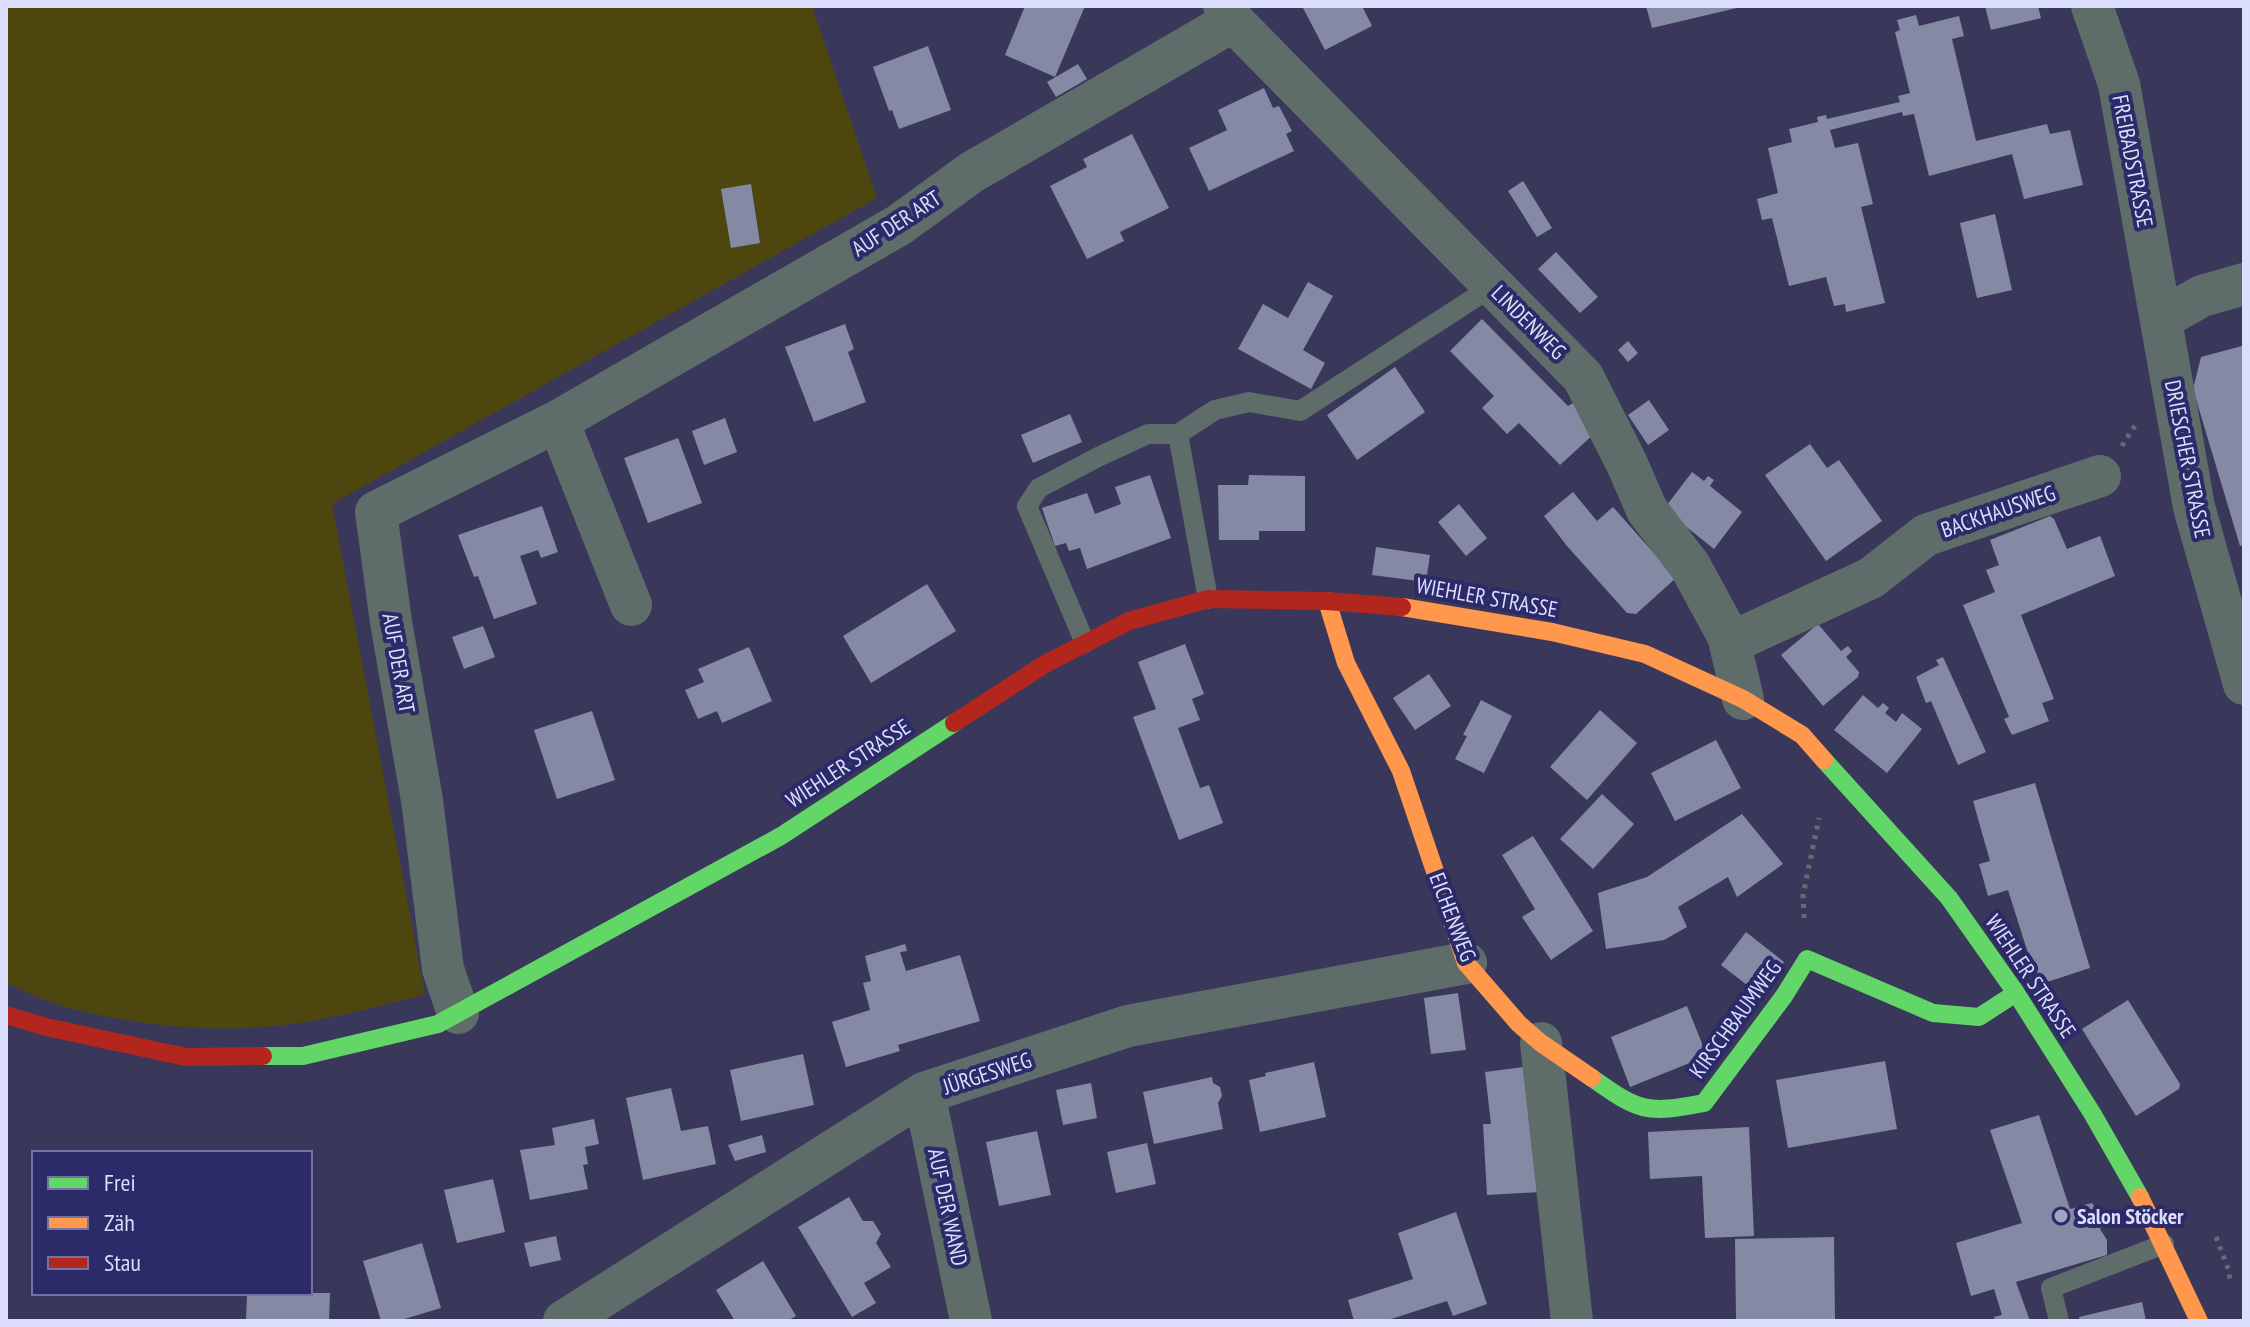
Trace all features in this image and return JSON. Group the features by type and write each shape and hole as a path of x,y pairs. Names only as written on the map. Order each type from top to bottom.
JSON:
{"main road":[{"name":"WIEHLER STRASSE","path":"6,1015 46,1027 186,1057 303,1056 438,1024 781,836 1045,664 1129,621 1208,599 1327,601 1424,609 1552,632 1645,654 1743,699 1802,735 1949,898 2016,993 2092,1113 2151,1216 2199,1321"},
{"name":"EICHENWEG","path":"1327,601 1346,663 1401,771 1466,963 1519,1024 1541,1043"},
{"name":"KIRSCHBAUMWEG","path":"1541,1043 1629,1104 1662,1111 1704,1103 1784,996 1807,959 1933,1013 1979,1017 2016,993"}],"street":[{"name":"FREIBADSTRASSE","path":"2092,6 2119,84 2161,319"},
{"name":"LINDENWEG","path":"1228,14 1583,377 1647,510 1690,566 1730,643 1743,699"},
{"name":"AUF DER ART","path":"458,1013 443,969 422,800 391,622 376,512 558,421 899,225 972,172 1228,14"},
{"path":"2161,319 2202,296 2244,284"},
{"name":"DRIESCHER STRASSE","path":"2161,319 2194,507 2244,684"},
{"path":"558,421 631,605"},
{"name":"BACKHAUSWEG","path":"1730,643 1871,578 1926,535 2100,476"},
{"name":"JÜRGESWEG","path":"564,1321 924,1093 1128,1026 1466,963"},
{"path":"1541,1043 1572,1321"},
{"name":"AUF DER WAND","path":"924,1093 971,1321"}],"lane":[{"path":"1085,643 1027,506 1039,488 1148,434 1178,434 1215,410 1249,402 1300,411 1493,286"},
{"path":"1178,434 1208,599"},
{"path":"2059,1321 2051,1288 2164,1244"}],"path":[{"path":"1803,895 1820,813 1835,771"}],"shaded area":[{"path":"6,6 812,6 877,198 332,504 425,994 294,1024 224,1029 145,1023 94,1014 53,1003 6,983"}],"building":[{"path":"1025,6 1085,6 1055,77 1005,55"},
{"path":"1302,6 1362,6 1372,26 1325,50"},
{"path":"1646,6 1741,6 1741,7 1652,28"},
{"path":"1985,6 2038,6 2041,18 1991,30"},
{"path":"1916,15 1919,26 1959,16 1964,36 1952,39 1976,141 2047,124 2050,134 2070,130 2083,185 2024,199 2012,154 1929,176 1914,114 1903,116 1902,112 1830,130 1835,148 1858,143 1873,204 1861,207 1885,303 1846,312 1845,304 1834,306 1826,277 1789,286 1772,218 1762,220 1757,199 1778,193 1768,148 1792,142 1789,129 1818,122 1817,117 1826,115 1827,119 1900,102 1898,96 1910,93 1895,32 1900,30 1897,20"},
{"path":"928,46 951,110 899,129 873,67"},
{"path":"1078,64 1087,79 1056,97 1047,82"},
{"path":"1264,88 1273,108 1279,106 1292,131 1286,134 1294,151 1209,191 1189,148 1227,130 1218,110"},
{"path":"1132,134 1169,208 1120,232 1124,241 1087,259 1050,186 1087,167 1083,159"},
{"path":"1523,181 1552,228 1537,237 1508,191"},
{"path":"751,184 760,243 731,248 721,189"},
{"path":"1995,214 2012,290 1977,298 1960,223"},
{"path":"1556,252 1598,297 1580,313 1538,269"},
{"path":"1308,282 1333,296 1303,350 1325,363 1311,389 1238,349 1263,304 1288,318"},
{"path":"1482,319 1568,406 1577,401 1595,433 1560,465 1519,423 1507,434 1482,408 1494,396 1450,351"},
{"path":"845,324 854,349 848,352 866,402 814,422 785,347"},
{"path":"1628,341 1638,353 1628,362 1618,350"},
{"path":"2242,346 2244,545 2240,546 2193,389 2201,357"},
{"path":"1395,367 1425,412 1357,460 1327,415"},
{"path":"1649,400 1669,430 1648,445 1628,415"},
{"path":"1070,414 1082,442 1033,463 1021,435"},
{"path":"725,418 737,452 704,465 692,431"},
{"path":"678,438 702,503 648,523 624,458"},
{"path":"1810,444 1827,468 1839,460 1882,521 1826,561 1765,475"},
{"path":"1692,472 1704,481 1708,476 1714,480 1710,486 1742,512 1714,549 1664,509"},
{"path":"1150,475 1171,538 1087,569 1080,548 1069,551 1066,543 1055,546 1042,508 1087,493 1095,514 1121,504 1115,487"},
{"path":"1249,475 1305,476 1305,531 1259,531 1259,540 1219,540 1218,485 1248,485"},
{"path":"1573,492 1597,521 1613,507 1676,578 1636,614 1627,613 1544,516"},
{"path":"1459,504 1487,538 1466,556 1438,522"},
{"path":"542,506 558,552 541,558 538,550 520,556 537,604 494,619 458,535"},
{"path":"2050,516 2067,549 2100,536 2115,576 2021,615 2054,699 2042,703 2049,721 2012,735 2004,719 2009,717 1963,605 1995,592 1986,570 1999,565 1990,540"},
{"path":"1376,547 1430,555 1426,582 1372,575"},
{"path":"927,584 956,631 871,683 843,636"},
{"path":"1818,624 1841,651 1848,646 1852,651 1846,657 1859,672 1858,677 1823,706 1781,655"},
{"path":"483,626 495,657 464,669 452,637"},
{"path":"1185,644 1204,694 1192,699 1200,720 1178,728 1200,788 1209,785 1223,823 1179,840 1133,717 1156,709 1138,662"},
{"path":"749,647 772,701 722,723 717,711 698,719 685,690 704,682 698,669"},
{"path":"1943,657 1986,752 1958,765 1931,701 1926,703 1916,677 1939,665 1936,660"},
{"path":"1429,674 1451,706 1415,730 1393,698"},
{"path":"1863,695 1878,708 1883,703 1889,708 1885,713 1896,722 1902,713 1922,729 1887,773 1834,730"},
{"path":"1481,700 1512,716 1484,773 1455,759"},
{"path":"1600,710 1637,743 1587,800 1550,767"},
{"path":"592,711 615,780 557,799 534,730"},
{"path":"1716,740 1741,788 1675,821 1651,773"},
{"path":"2035,783 2090,968 2038,985 2008,890 1988,896 1979,864 1990,861 1973,801"},
{"path":"1602,794 1634,824 1593,869 1560,839"},
{"path":"1742,814 1783,864 1737,897 1728,877 1678,907 1687,927 1664,940 1606,949 1598,893 1647,877"},
{"path":"1533,836 1593,931 1551,960 1522,917 1535,909 1502,855"},
{"path":"1746,932 1784,962 1760,995 1721,965"},
{"path":"905,944 907,951 900,952 906,971 960,955 980,1021 898,1045 900,1051 846,1067 832,1022 870,1010 863,983 871,981 865,956"},
{"path":"1458,993 1466,1050 1431,1054 1424,998"},
{"path":"2128,1000 2180,1084 2179,1089 2136,1116 2082,1029"},
{"path":"1687,1006 1707,1056 1630,1087 1611,1037"},
{"path":"803,1054 814,1105 741,1121 730,1070"},
{"path":"1885,1061 1897,1129 1788,1148 1776,1080"},
{"path":"1314,1062 1326,1117 1260,1132 1249,1080 1266,1076 1265,1073"},
{"path":"1532,1066 1540,1192 1487,1195 1483,1124 1491,1124 1485,1072"},
{"path":"1212,1077 1213,1083 1220,1087 1222,1096 1218,1103 1223,1129 1154,1144 1143,1092"},
{"path":"1091,1083 1097,1118 1063,1125 1056,1090"},
{"path":"671,1088 681,1131 708,1126 716,1164 643,1180 626,1098"},
{"path":"2039,1115 2070,1209 2092,1203 2107,1223 2100,1229 2107,1240 2107,1255 2016,1282 2030,1321 1995,1321 1994,1317 2002,1315 1994,1289 1971,1296 1956,1243 2022,1223 1990,1130"},
{"path":"594,1119 599,1144 585,1147 588,1164 583,1165 588,1189 530,1200 520,1150 555,1145 552,1128"},
{"path":"1749,1127 1754,1236 1705,1238 1702,1176 1650,1179 1648,1132"},
{"path":"1037,1131 1051,1195 999,1206 986,1142"},
{"path":"762,1135 766,1152 735,1161 728,1145"},
{"path":"1147,1143 1156,1184 1116,1193 1107,1152"},
{"path":"493,1179 505,1232 457,1243 444,1190"},
{"path":"849,1197 863,1221 873,1221 881,1234 876,1243 891,1267 864,1283 876,1303 852,1317 798,1227"},
{"path":"1456,1212 1487,1304 1453,1316 1447,1301 1385,1321 1354,1321 1348,1300 1413,1279 1398,1233"},
{"path":"556,1236 561,1260 530,1267 524,1243"},
{"path":"1834,1237 1835,1321 1736,1321 1735,1239"},
{"path":"422,1243 441,1308 398,1321 381,1321 363,1261"},
{"path":"763,1261 796,1316 787,1321 735,1321 716,1290"},
{"path":"330,1293 329,1321 246,1321 247,1295"},
{"path":"2142,1302 2146,1321 2080,1321 2079,1317"}],"traffic: fast":[{"path":"263,1056 303,1056 438,1024 781,836 954,723"},
{"path":"1824,760 1949,898 2016,993 2092,1113 2140,1197"},
{"path":"1592,1078 1622,1098 1644,1107 1669,1109 1704,1103 1784,996 1807,959 1933,1013 1979,1017 2016,993"}],"traffic: slow":[{"path":"1327,601 1346,663 1401,771 1466,963 1519,1024 1592,1078"},
{"path":"1402,607 1552,632 1645,654 1743,699 1802,735 1824,760"},
{"path":"2140,1197 2199,1321"}],"traffic: jam":[{"path":"954,723 1045,664 1129,621 1208,599 1327,601 1402,607"},
{"path":"6,1015 46,1027 186,1057 263,1056"}],"place":[{"name":"Salon Stöcker","path":"2061,1216"}]}
